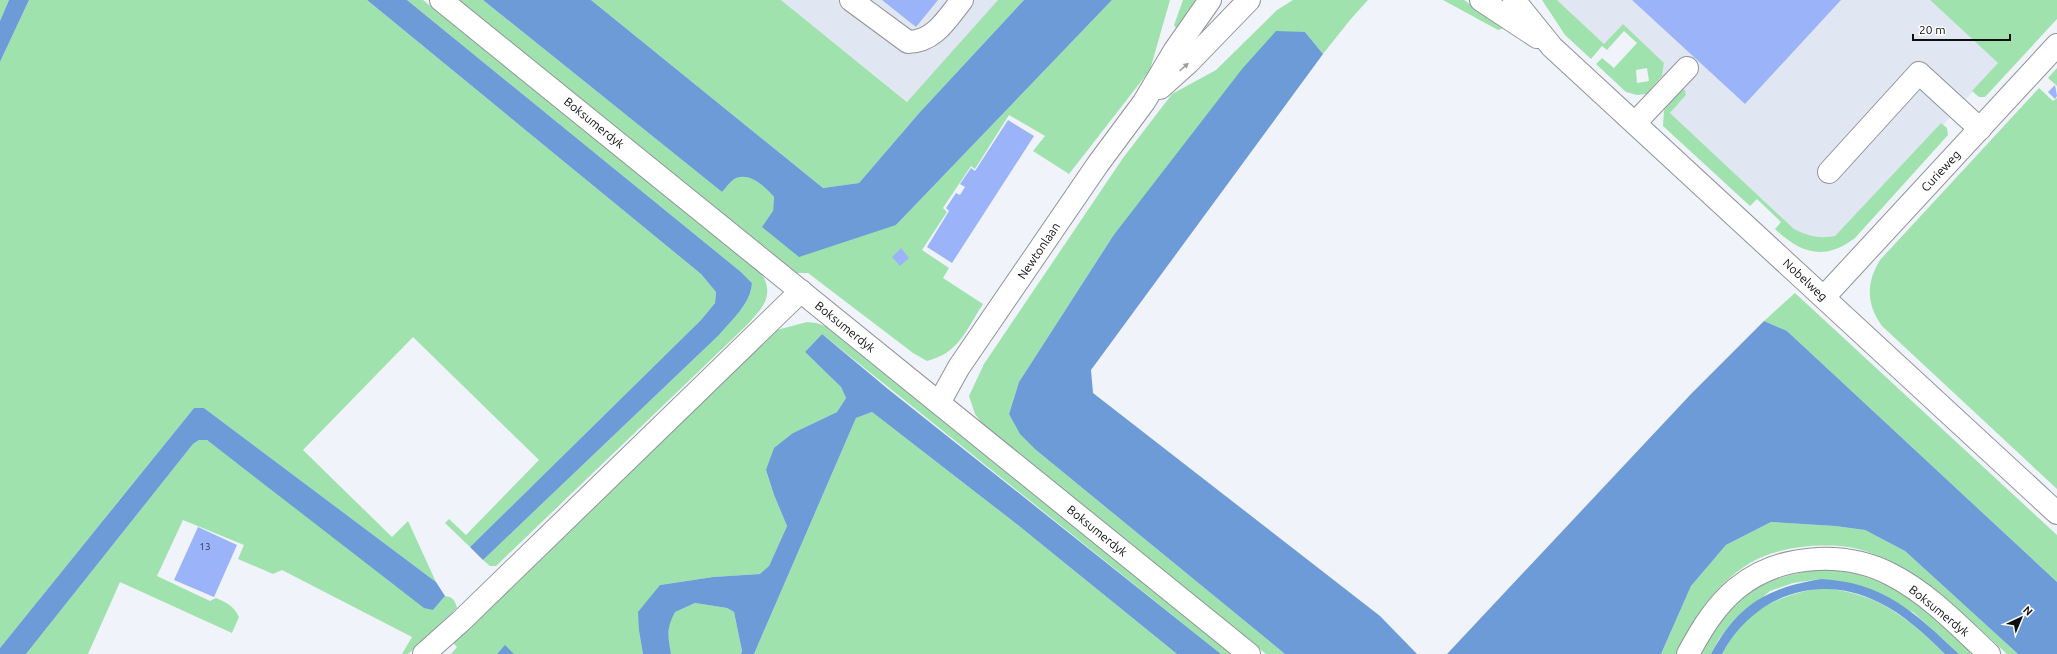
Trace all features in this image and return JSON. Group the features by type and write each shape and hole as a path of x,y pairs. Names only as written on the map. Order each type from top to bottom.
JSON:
{"street":[{"name":"Boksumerdyk","path":"441,0 1249,654"},
{"path":"850,0 908,42 918,42 928,38 937,31 962,0"},
{"name":"Newtonlaan","path":"939,403 960,367 1093,171 1144,102 1175,50 1210,0"},
{"name":"Newtonlaan","path":"1144,102 1189,62 1249,0"},
{"name":"Nobelweg","path":"1481,0 1552,47"},
{"name":"Nobelweg","path":"1514,0 1552,47 2057,513"},
{"name":"Curieweg","path":"1824,297 2057,45"},
{"path":"1635,124 1687,68"},
{"path":"1829,172 1920,73 1980,129"},
{"path":"424,654 461,621 801,291"},
{"name":"Boksumerdyk","path":"1688,654 1702,628 1737,588 1762,573 1788,563 1820,559 1844,560 1859,563 1892,575 1925,596 1989,654"}],"shaded area":[{"path":"781,0 998,0 908,102"},
{"path":"1557,0 1930,0 1998,63 1943,125 1941,123 1835,236 1823,238 1810,236 1794,229 1670,113 1686,95 1681,90 1664,110 1646,94 1662,76 1664,64 1623,24 1604,44"}],"green space":[{"path":"0,0 9,0 0,21"},
{"path":"29,0 367,0 701,274 716,292 715,303 701,320 470,547 445,523 449,519 466,535 539,460 413,337 303,450 392,537 408,521 436,582 204,408 194,408 0,648 0,62"},
{"path":"407,0 423,0 750,264 763,276 767,285 764,304 747,325 496,566 490,566 483,560 719,335 745,304 751,290 752,283 741,272"},
{"path":"457,0 483,0 722,192 735,178 741,176 747,177 757,181 774,197 773,211 896,225 1112,0 1170,0 1150,70 1069,174 1033,151 1045,136 1009,115 975,169 971,166 943,208 947,212 922,250 949,268 943,278 983,304 961,339 947,352 927,361 913,353 808,273 795,273"},
{"path":"591,0 781,0 907,102 998,0 1024,0 920,112 859,183 823,188"},
{"path":"1183,0 1199,0 1176,28 1174,25"},
{"path":"1293,0 1368,0 1323,54 1305,32 1113,236 1019,382 1009,414 1036,450 1285,654 1266,654 988,431 975,414 969,396 984,364 1123,158 1172,94 1216,70 1277,10"},
{"path":"1443,0 1464,0 1501,25 1502,29 1498,30"},
{"path":"1542,0 1557,0 1604,44 1623,24 1664,63 1662,76 1646,94 1637,95 1626,92 1596,64 1602,58 1614,68 1637,43 1624,31 1607,50 1602,46 1591,59 1565,35","holes":["1647,68 1649,81 1637,83 1636,70"]},
{"path":"1930,0 2057,0 2057,19 1985,97 1979,97 1972,91 1998,63"},
{"path":"2057,68 2057,86 2048,78"},
{"path":"2039,88 2053,101 2057,98 2057,489 1882,326 1873,310 1870,293 1872,277 1880,260"},
{"path":"1681,90 1685,90 1686,95 1670,113 1794,229 1814,236 1835,236 1941,123 1947,128 1948,135 1855,238 1834,250 1814,252 1804,249 1785,238 1775,229 1781,222 1757,199 1750,206 1663,126 1664,110"},
{"path":"1795,293 2057,535 2057,582 1787,331 1764,321"},
{"path":"807,322 828,327 1233,654 1221,654 822,334 805,352 841,387 846,398 837,412 793,433 766,470 774,495 787,526 769,566 761,574 713,577 660,585 639,631 643,654 514,654 505,646 497,654 451,654 457,647 453,643 485,614 496,598 773,331"},
{"path":"872,412 1014,522 1177,654 754,654 856,418"},
{"path":"199,440 207,440 433,610 445,596 453,599 457,608 408,654 402,654 412,637 282,570 273,574 238,559 244,545 183,520 157,576 210,601 216,598 230,605 239,617 232,633 120,582 88,654 26,654 193,444"},
{"path":"1771,522 1835,526 1865,530 1905,551 2018,654 2007,654 1937,592 1897,565 1873,554 1848,547 1810,546 1773,553 1743,567 1723,584 1700,611 1678,654 1661,654 1691,586 1726,545"},
{"path":"1821,569 1867,577 1887,585 1922,608 1973,654 1959,654 1913,612 1821,579 1793,583 1770,591 1734,620 1719,639 1711,654 1700,654 1723,618 1748,594 1763,585 1780,578"},
{"path":"1822,588 1860,595 1876,601 1904,618 1945,654 1722,654 1740,627 1763,608 1790,595"},
{"path":"695,603 727,608 734,612 742,651 741,654 671,654 668,633 674,612"}],"water":[{"path":"9,0 29,0 0,62 0,21"},
{"path":"367,0 407,0 741,272 752,283 751,290 745,304 719,335 483,560 470,547 701,320 715,303 716,292 701,274"},
{"path":"483,0 591,0 823,188 859,183 920,112 1024,0 1112,0 896,225 799,257 762,227 773,211 774,197 762,185 747,177 736,178 730,182 722,192"},
{"path":"1276,31 1305,32 1323,54 1091,370 1093,393 1380,616 1417,654 1285,654 1036,450 1020,434 1009,414 1019,382 1113,236 1242,69"},
{"path":"1764,321 1787,331 2057,582 2057,654 2018,654 1905,551 1865,530 1835,526 1771,522 1726,545 1691,586 1661,654 1447,654 1691,394"},
{"path":"822,334 888,389 1221,654 1177,654 1014,522 872,412 856,418 754,654 741,654 742,651 734,612 727,608 695,603 675,612 672,618 668,633 671,654 643,654 639,631 638,612 660,585 713,577 760,574 769,566 787,526 774,495 766,470 774,448 793,433 837,412 846,398 841,387 805,352"},
{"path":"194,408 204,408 436,582 445,596 433,610 424,608 207,440 199,440 193,444 26,654 0,654 0,648"},
{"path":"1821,579 1843,581 1863,586 1881,593 1913,613 1959,654 1945,654 1922,632 1888,607 1855,593 1833,589 1810,590 1789,595 1769,604 1751,617 1735,634 1722,654 1711,654 1732,622 1756,601 1785,587"},
{"path":"505,645 514,654 497,654"}],"building":[{"path":"882,0 938,0 916,27"},
{"path":"1632,0 1841,0 1745,104"},
{"path":"2055,85 2057,96 2055,99 2048,92"},
{"path":"1008,120 1034,136 952,263 927,247 949,211 946,208 956,193 960,195 965,187 960,184 971,168 975,171"},
{"path":"901,248 909,258 900,266 892,257"},
{"path":"198,527 237,545 214,597 174,580"}]}
